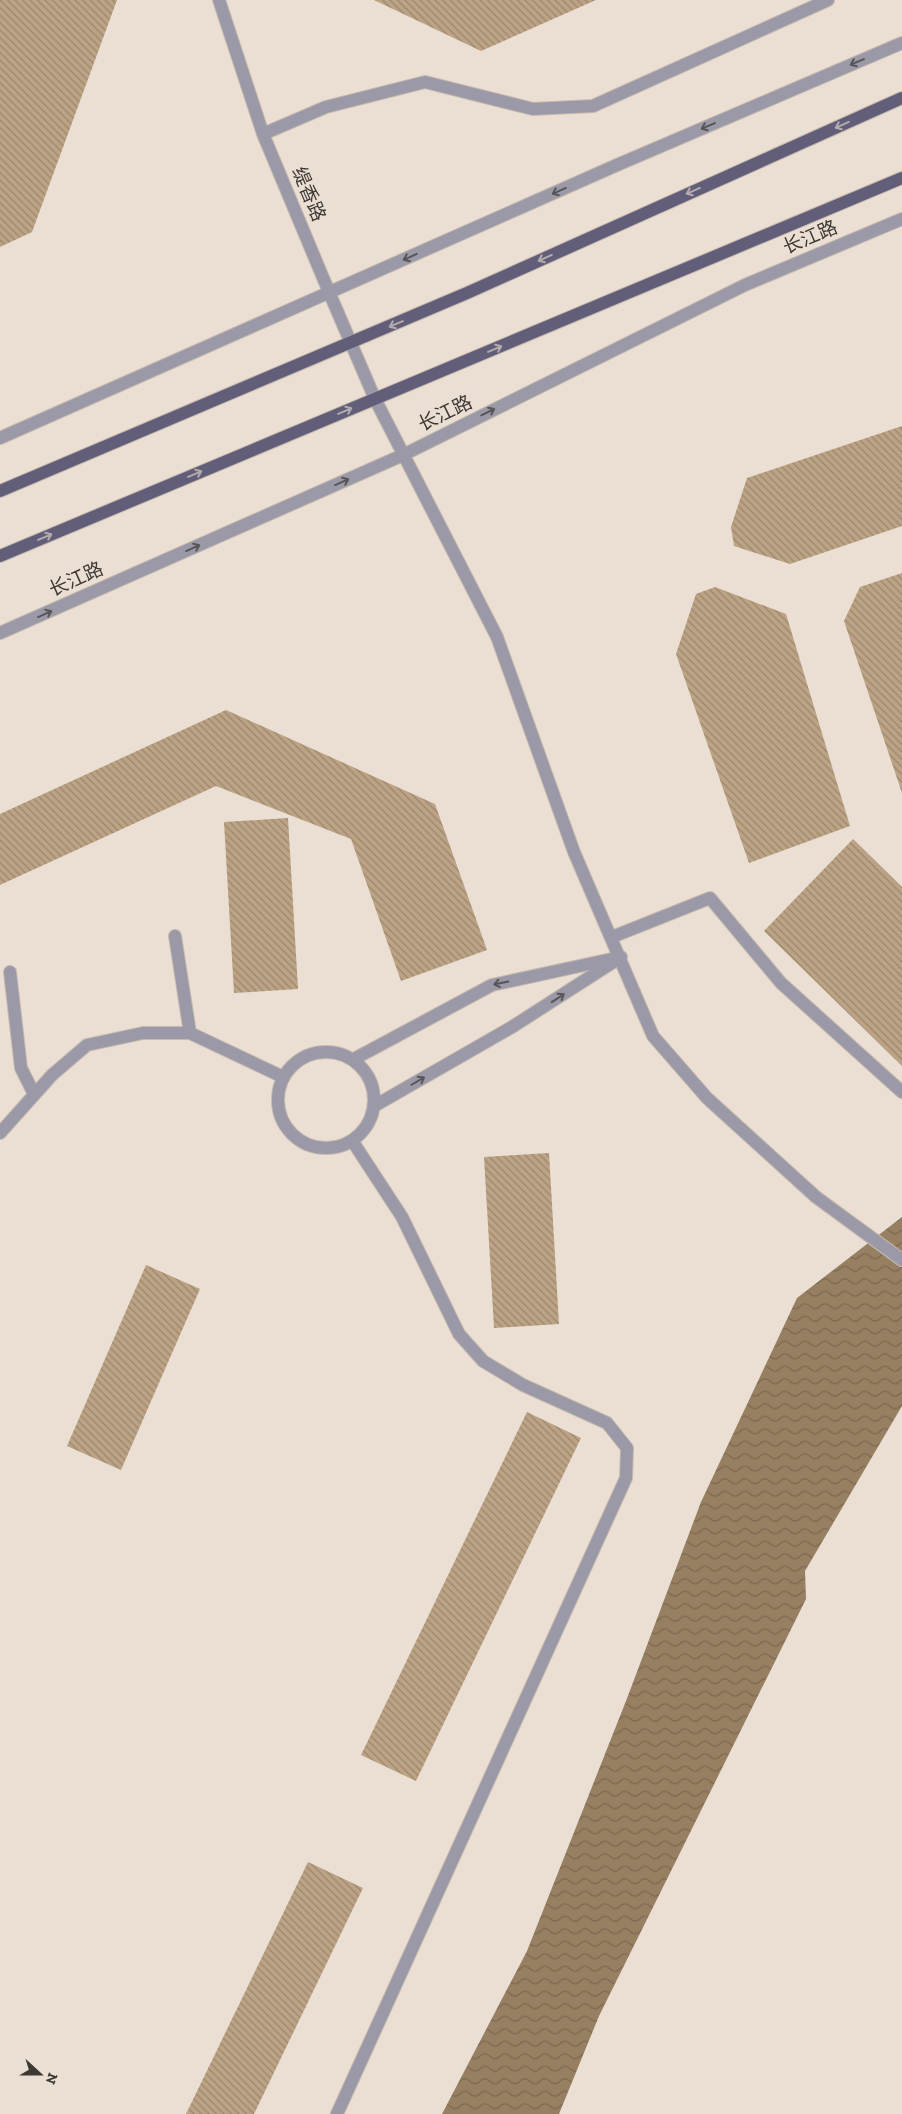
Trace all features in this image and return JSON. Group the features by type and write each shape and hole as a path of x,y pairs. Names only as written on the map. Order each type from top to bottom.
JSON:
{"main road":[{"path":"0,491 351,343 902,98"},
{"name":"长江路","path":"0,556 902,178"}],"street":[{"name":"缇香路","path":"219,0 263,134 329,292 375,399 497,637 574,852 621,957 653,1036 706,1098 816,1197 902,1260"},
{"path":"263,134 326,107 425,82 533,109 593,106 828,0"},
{"path":"0,438 902,42"},
{"name":"长江路","path":"0,633 403,455 745,285 902,219"},
{"path":"612,937 710,898 782,983 902,1092"},
{"path":"175,936 190,1033"},
{"path":"354,1059 492,985 621,957"},
{"path":"376,1105 512,1027 621,957"},
{"path":"10,972 21,1068 34,1094"},
{"path":"0,1133 34,1094 87,1045 143,1032 190,1033 283,1077"},
{"path":"328,1051 354,1059 371,1079 376,1105 368,1126 353,1142 328,1150 303,1144 284,1127 277,1102 283,1077 302,1057 328,1051"},
{"path":"337,2114 626,1478 627,1448 606,1423 523,1385 483,1361 459,1334 402,1218 353,1142"}],"water":[{"path":"902,1217 902,1406 805,1571 806,1599 599,2016 559,2114 442,2114 527,1951 626,1701 701,1502 797,1298"}],"building":[{"path":"0,0 117,0 32,232 0,247"},
{"path":"374,0 596,0 481,51"},
{"path":"902,426 902,526 790,564 734,546 731,527 747,478"},
{"path":"902,573 902,793 844,621 860,587"},
{"path":"715,587 786,614 850,826 749,863 676,654 696,594"},
{"path":"226,710 435,804 487,950 401,981 351,839 216,786 0,885 0,814"},
{"path":"288,818 298,989 234,993 224,822"},
{"path":"853,839 902,887 902,1066 764,931"},
{"path":"549,1153 559,1324 494,1328 484,1157"},
{"path":"146,1265 200,1289 121,1470 67,1446"},
{"path":"527,1412 581,1438 416,1781 361,1755"},
{"path":"308,1862 363,1888 254,2114 186,2114"}]}
